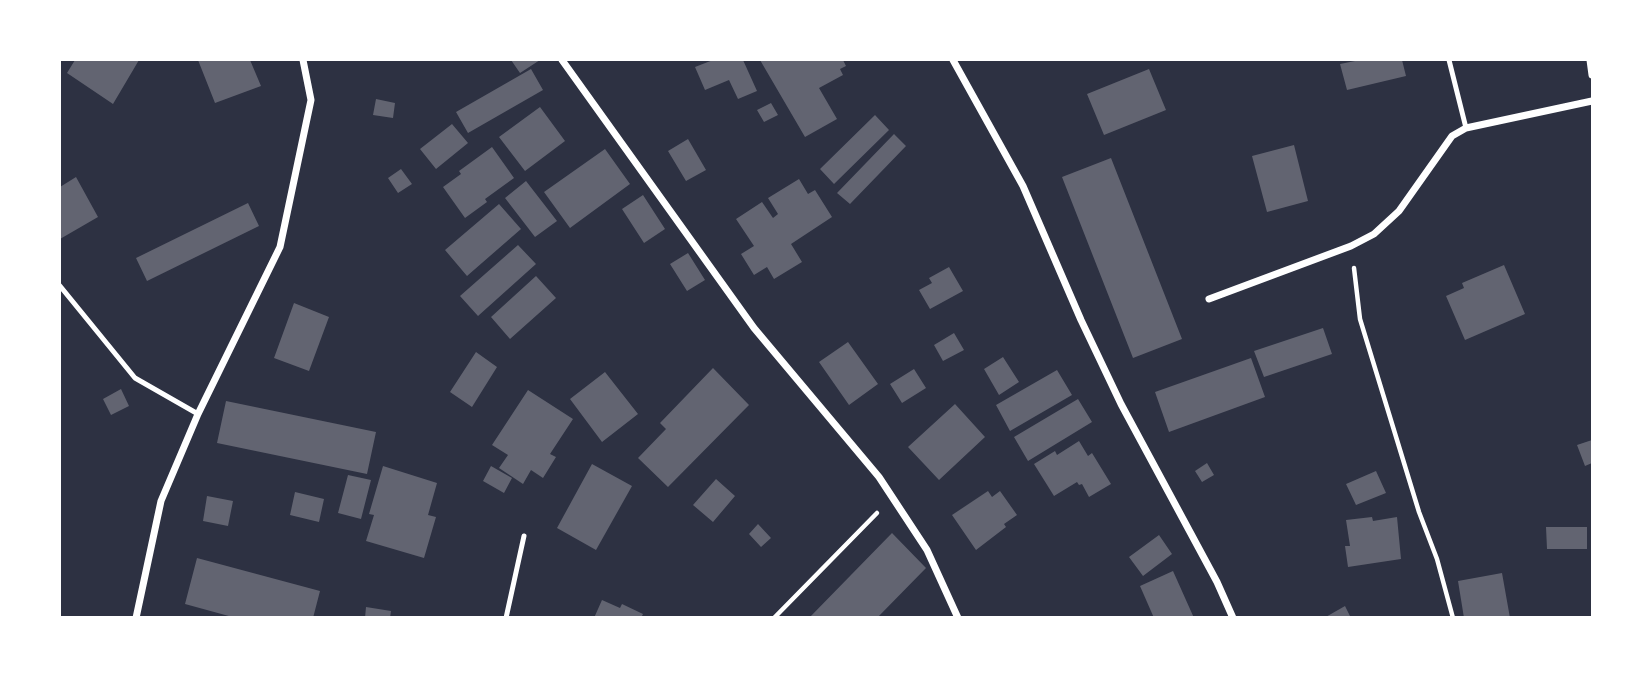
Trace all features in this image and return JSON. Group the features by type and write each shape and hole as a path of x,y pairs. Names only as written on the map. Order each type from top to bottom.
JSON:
{"street":[{"path":"136,618 161,501 198,414 280,247 311,100 303,60"},
{"path":"562,60 754,328 879,477 927,550 958,618"},
{"path":"953,60 1023,186 1121,404 1217,582 1233,618"},
{"path":"1590,60 1592,75"},
{"path":"1209,299 1351,246 1374,234 1399,211 1452,136 1466,128 1592,101"}],"lane":[{"path":"1449,60 1466,128"},
{"path":"60,286 135,377 198,414"},
{"path":"506,618 524,536"}],"path":[{"path":"1351,246 1360,318 1419,512 1437,559 1453,618"},
{"path":"774,618 892,497"}],"building":[{"path":"75,60 139,60 113,104 67,73"},
{"path":"198,60 250,60 261,86 215,103"},
{"path":"511,60 540,60 520,73"},
{"path":"713,60 743,60 757,91 738,99 729,80 705,90 695,67"},
{"path":"760,60 843,60 846,66 840,69 843,75 819,88 837,119 805,137"},
{"path":"1360,60 1402,60 1406,76 1347,90 1340,64"},
{"path":"531,69 543,90 468,133 456,112"},
{"path":"1149,69 1166,110 1104,135 1087,94"},
{"path":"376,99 395,103 393,118 373,115"},
{"path":"771,103 778,115 764,122 757,110"},
{"path":"540,107 565,141 525,171 499,137"},
{"path":"875,115 889,130 834,184 820,169"},
{"path":"452,124 468,143 436,169 420,149"},
{"path":"894,134 906,146 850,204 837,193"},
{"path":"688,139 706,170 686,181 668,151"},
{"path":"1294,145 1308,201 1267,212 1252,156"},
{"path":"492,147 514,178 465,218 443,187 461,174 459,171"},
{"path":"605,149 630,184 570,228 544,192"},
{"path":"1111,158 1182,339 1133,358 1062,177"},
{"path":"401,169 412,184 398,193 388,178"},
{"path":"76,177 98,217 60,239 60,187"},
{"path":"799,179 808,194 815,190 832,217 791,244 802,262 774,279 767,267 754,275 741,254 754,246 736,219 762,202 773,218 778,214 768,198"},
{"path":"526,181 557,221 535,237 505,198"},
{"path":"643,195 665,229 644,243 622,209"},
{"path":"248,203 259,226 147,281 136,258"},
{"path":"499,204 521,229 467,276 445,250"},
{"path":"518,245 536,264 478,316 460,296"},
{"path":"688,253 705,280 687,291 670,264"},
{"path":"1504,265 1525,314 1465,340 1446,296 1464,288 1462,283"},
{"path":"949,267 963,291 930,309 919,290 932,283 929,278"},
{"path":"536,276 556,298 510,339 491,317"},
{"path":"294,303 329,317 309,371 274,358"},
{"path":"1323,328 1332,354 1264,377 1254,351"},
{"path":"954,333 964,350 943,361 934,345"},
{"path":"848,342 878,384 849,405 819,362"},
{"path":"476,352 497,367 472,407 450,392"},
{"path":"1003,357 1019,382 999,395 984,369"},
{"path":"1251,358 1265,397 1169,432 1155,392"},
{"path":"713,368 749,405 668,487 638,458 666,429 660,423"},
{"path":"914,369 926,388 902,403 890,384"},
{"path":"1057,370 1072,395 1010,431 996,405"},
{"path":"605,372 638,414 602,442 570,399"},
{"path":"121,389 129,406 111,415 103,399"},
{"path":"528,390 573,419 550,454 556,457 543,478 531,470 523,484 499,468 508,455 492,445"},
{"path":"1078,399 1092,422 1028,461 1014,437"},
{"path":"226,401 376,432 367,474 217,443"},
{"path":"955,404 985,437 939,480 908,447"},
{"path":"1592,440 1592,463 1585,466 1577,445"},
{"path":"1079,441 1088,456 1092,453 1111,484 1089,497 1082,484 1077,482 1054,496 1034,464 1055,451 1057,455"},
{"path":"1207,463 1214,475 1202,482 1195,471"},
{"path":"592,464 632,486 596,550 557,528"},
{"path":"383,466 437,483 428,515 436,517 424,558 366,541 374,515 369,514"},
{"path":"491,466 512,478 504,493 483,481"},
{"path":"1376,471 1386,493 1356,505 1346,484"},
{"path":"348,475 371,480 361,519 338,513"},
{"path":"716,479 735,496 713,522 693,505"},
{"path":"988,491 992,497 1000,491 1017,515 976,550 952,515"},
{"path":"295,492 324,499 319,522 290,515"},
{"path":"207,496 233,501 228,526 203,521"},
{"path":"1372,517 1373,521 1397,517 1401,559 1348,567 1345,546 1350,546 1346,520"},
{"path":"758,524 771,538 761,547 749,534"},
{"path":"1546,527 1587,527 1587,549 1547,549"},
{"path":"892,533 926,568 877,618 809,618"},
{"path":"1159,535 1172,554 1143,576 1129,557"},
{"path":"197,558 320,591 313,618 236,618 185,604"},
{"path":"1173,571 1194,618 1154,618 1140,586"},
{"path":"1502,573 1510,618 1464,618 1458,581"},
{"path":"602,600 620,608 622,604 643,614 641,618 594,618"},
{"path":"1345,606 1351,618 1324,618"},
{"path":"366,607 391,611 390,618 365,618"}]}
